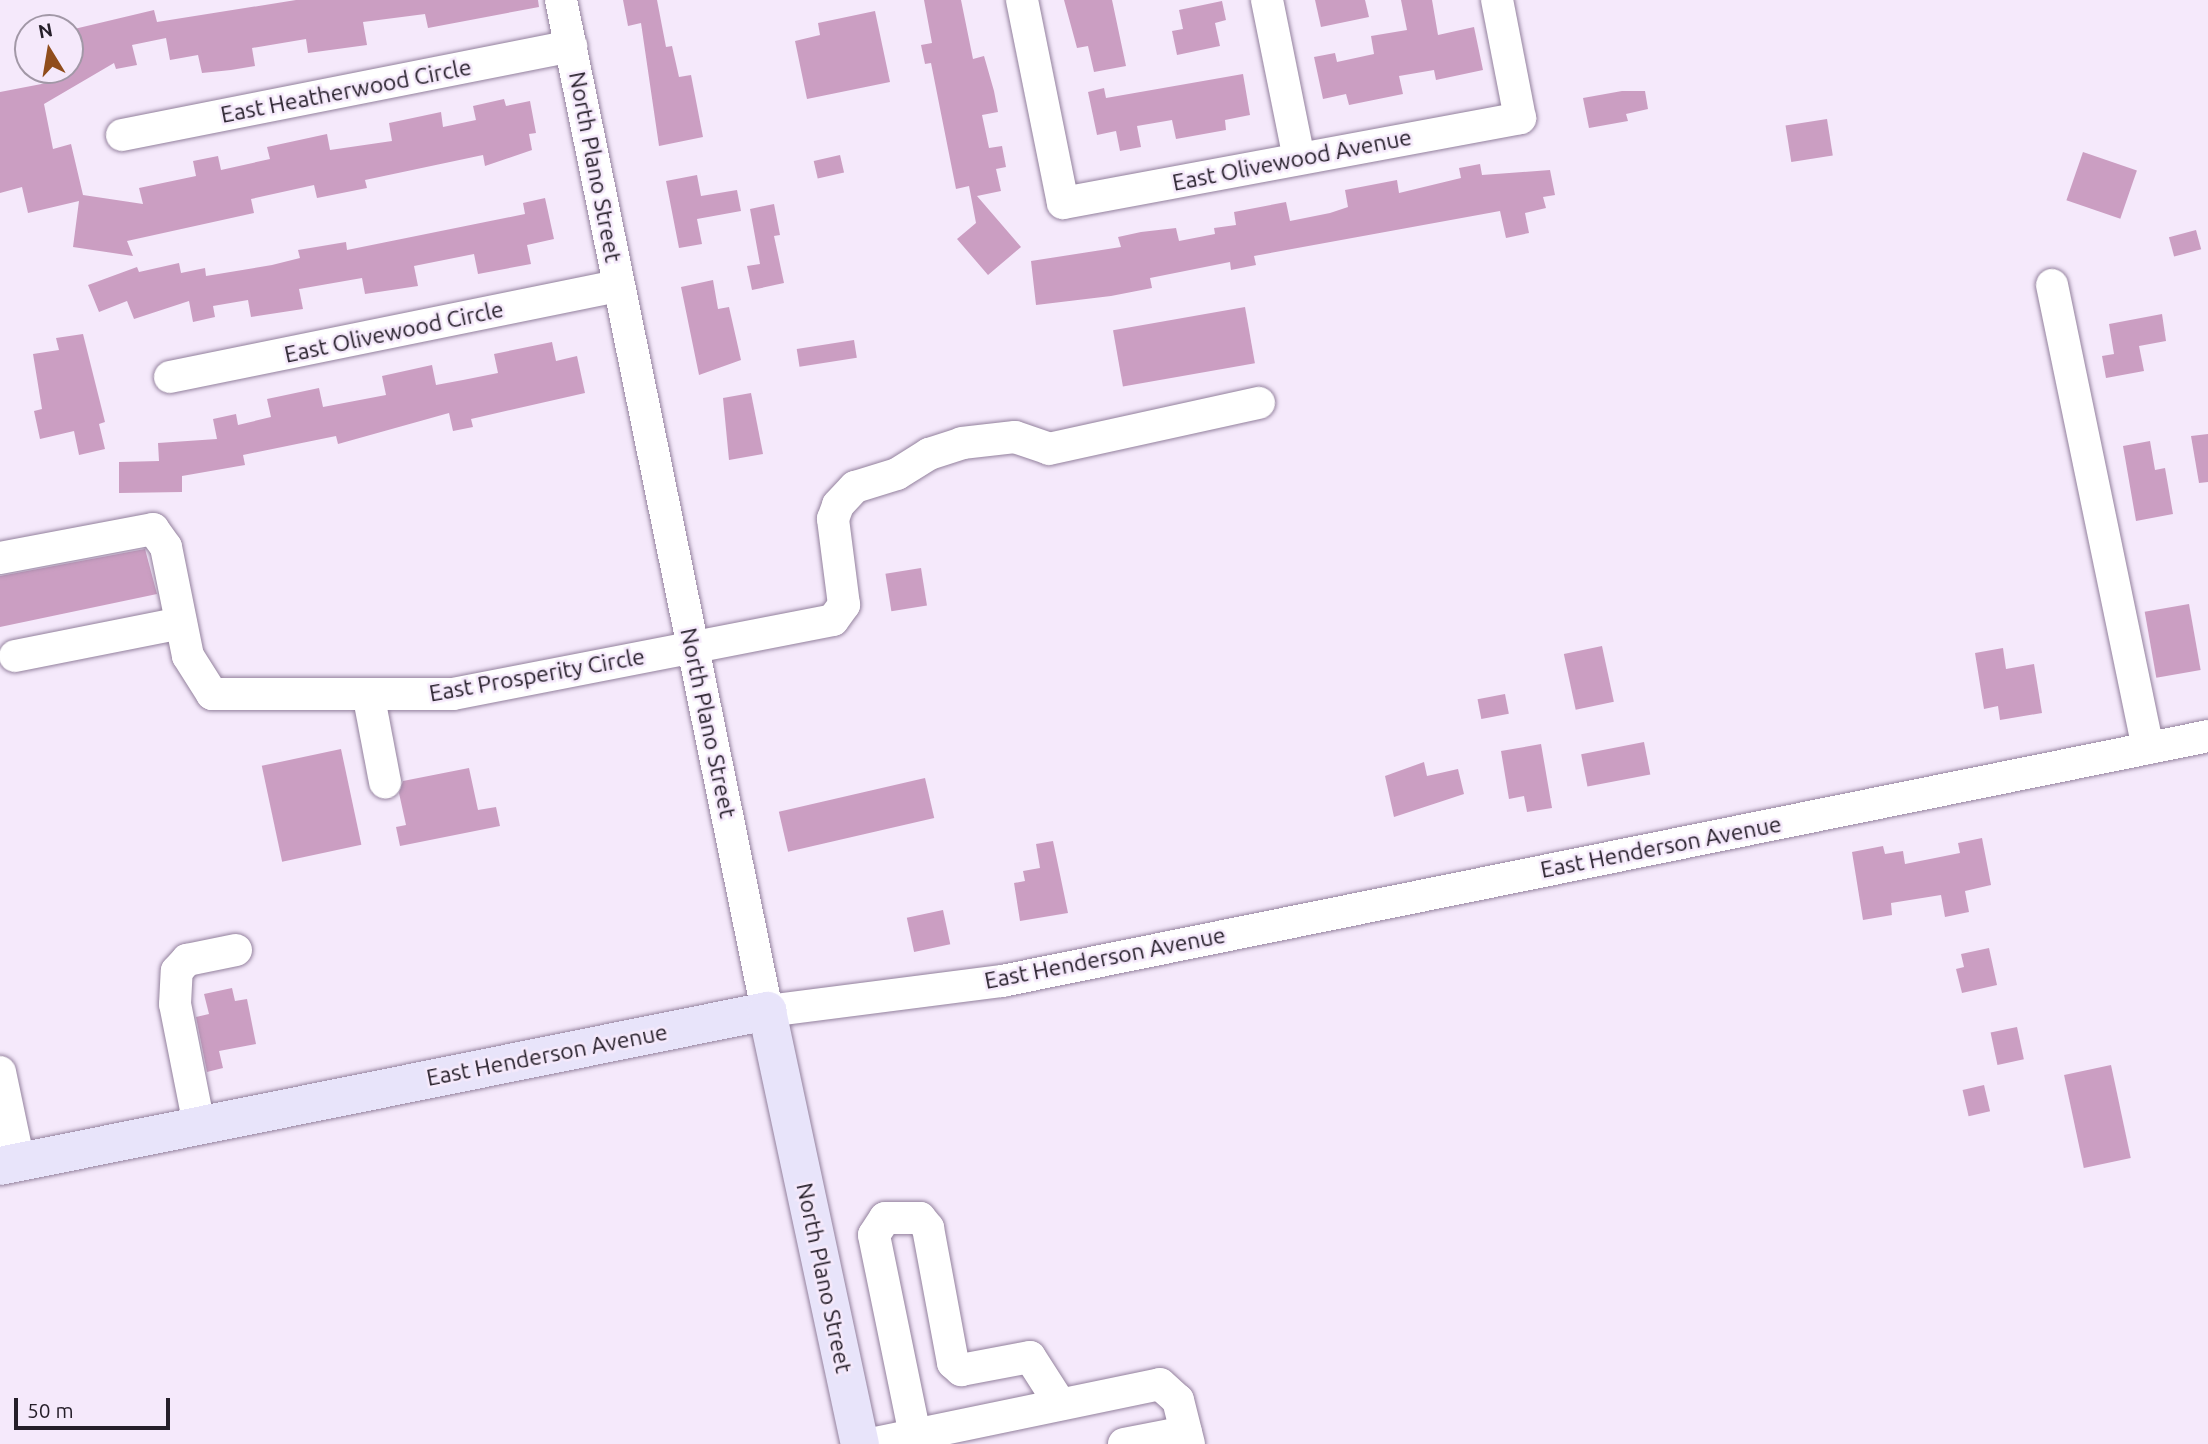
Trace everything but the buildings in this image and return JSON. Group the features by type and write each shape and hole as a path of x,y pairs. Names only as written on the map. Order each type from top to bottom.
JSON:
{"main road":[{"name":"East Henderson Avenue","path":"9,1164 767,1011"},
{"name":"North Plano Street","path":"767,1011 860,1444"}],"street":[{"name":"North Plano Street","path":"561,0 767,1011"},
{"name":"East Olivewood Avenue","path":"1022,0 1063,203 1520,118 1497,0"},
{"path":"1267,0 1299,158"},
{"name":"East Heatherwood Circle","path":"122,135 571,46"},
{"path":"2052,285 2148,748"},
{"name":"East Olivewood Circle","path":"170,377 619,286"},
{"name":"East Prosperity Circle","path":"181,623 188,656 212,694 369,698 475,691 840,615 844,605 833,519 838,505 855,487 897,474 929,454 962,443 1015,437 1049,449 1259,402"},
{"path":"0,558 153,529 166,547 181,623 15,656"},
{"path":"369,698 385,782"},
{"name":"East Henderson Avenue","path":"767,1011 1002,981 2208,736"},
{"path":"199,1125 175,1004 177,971 187,960 236,950"},
{"path":"0,1072 9,1164"},
{"path":"915,1435 874,1235 885,1218 920,1218 928,1228 953,1363 961,1370 1030,1357 1060,1404"},
{"path":"871,1444 1160,1384 1178,1400 1187,1438 1124,1444"}]}
